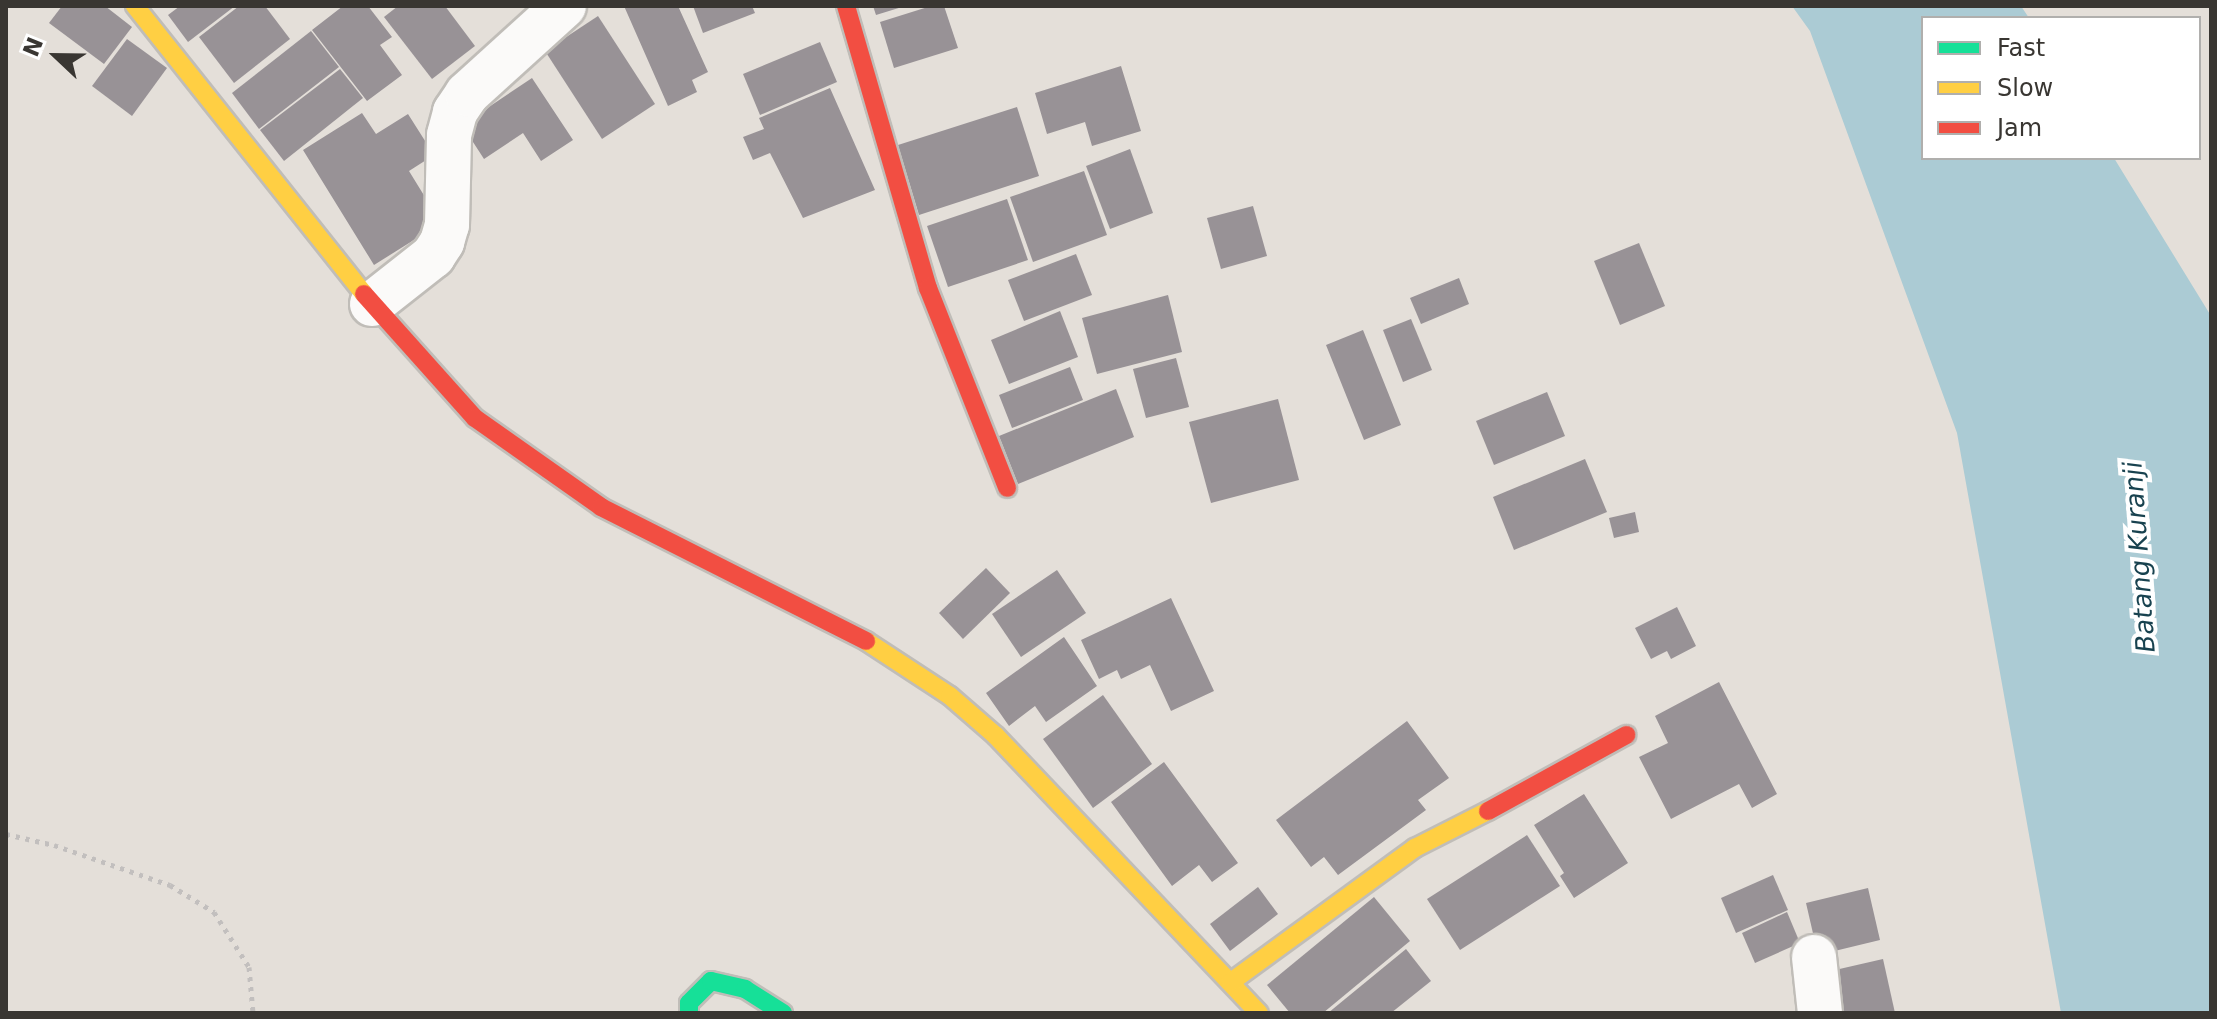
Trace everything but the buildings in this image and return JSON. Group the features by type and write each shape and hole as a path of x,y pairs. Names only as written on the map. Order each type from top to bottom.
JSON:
{"street":[{"path":"135,6 372,304 475,418 601,507 861,638 950,696 996,736 1259,1013"},
{"path":"372,304 433,256 442,242 447,225 449,135 455,112 467,94 564,6"},
{"path":"846,6 928,288 1007,488"},
{"path":"1231,982 1415,848 1554,777 1626,735"},
{"path":"1814,957 1820,1013"},
{"path":"689,1013 689,1003 711,981 745,989 783,1013"}],"path":[{"path":"6,834 54,845 170,885 214,912 249,967 253,1013"}],"water":[{"name":"Batang Kuranji","path":"1792,6 2021,6 2028,16 1921,16 1921,160 2115,160 2211,316 2211,1013 2061,1013 1957,433 1810,31"}],"traffic: fast":[{"path":"689,1013 689,1003 711,981 745,989 783,1013"}],"traffic: slow":[{"path":"135,6 364,294"},
{"path":"866,641 950,696 996,736 1259,1013"},
{"path":"1231,982 1415,848 1488,811"}],"traffic: jam":[{"path":"846,6 928,288 1007,488"},
{"path":"364,294 475,418 601,507 866,641"},
{"path":"1488,811 1626,735"}]}
